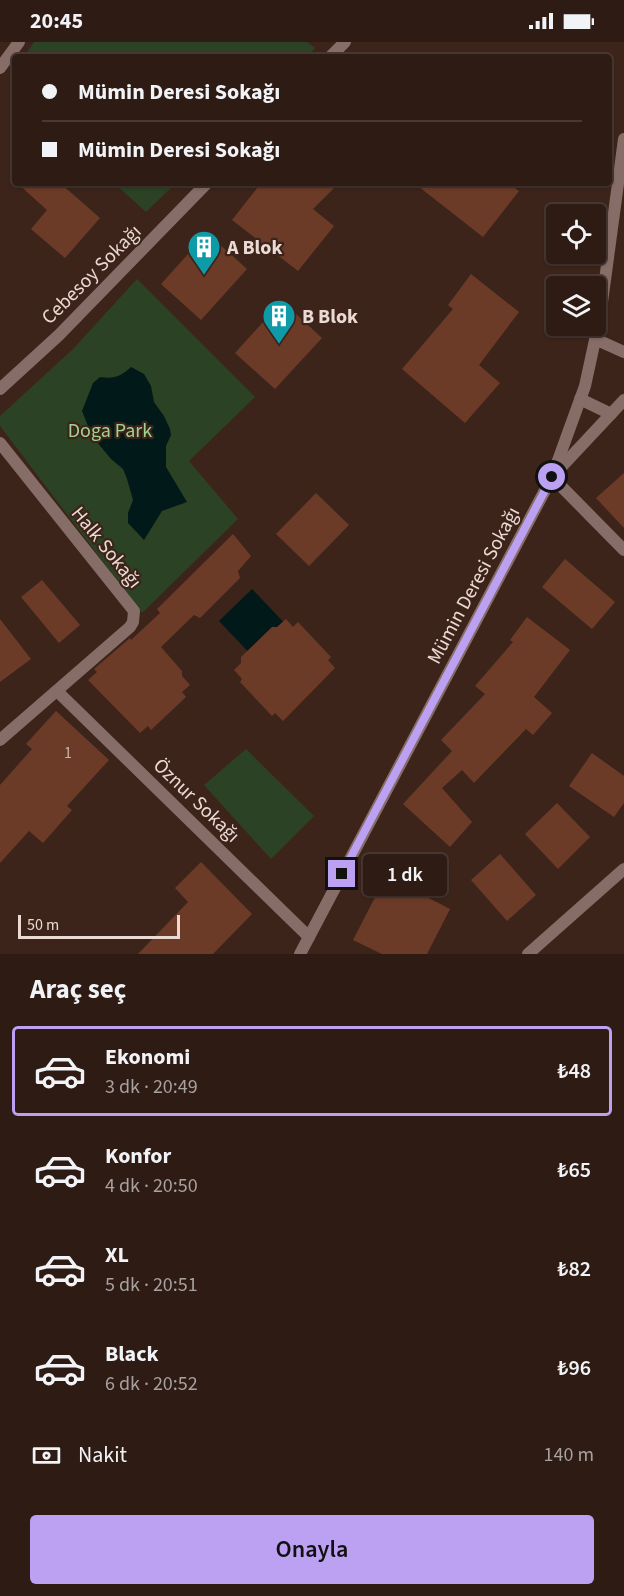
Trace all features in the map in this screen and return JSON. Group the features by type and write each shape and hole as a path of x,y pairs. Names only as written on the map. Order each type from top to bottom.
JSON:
{"street":[{"path":"0,68 19,42"},
{"name":"Mümin Deresi Sokağı","path":"300,954 552,477 580,399 600,316 624,139"},
{"name":"Cebesoy Sokağı","path":"0,389 59,335 204,186"},
{"path":"595,339 624,352"},
{"path":"580,399 611,414"},
{"path":"624,400 552,477 624,550"},
{"name":"Halk Sokağı","path":"0,443 134,611 130,627 0,740"},
{"name":"Öznur Sokağı","path":"57,691 309,937"},
{"path":"528,954 624,869"}],"green space":[{"path":"34,42 307,42 315,48 310,54 26,54"},
{"path":"117,186 173,186 146,212"},
{"name":"Doga Park","path":"137,279 255,397 189,461 238,519 142,613 0,426 0,416 73,349"},
{"path":"246,749 314,816 271,859 204,785"}],"water":[{"path":"131,367 144,374 151,386 154,402 170,429 171,435 166,446 166,467 187,502 162,511 144,540 128,523 128,513 133,500 123,469 111,459 92,436 82,411 93,383 100,377 120,375"},
{"path":"252,589 292,631 258,662 219,621"}],"building":[{"path":"20,186 63,186 100,218 65,258 31,229 47,210"},
{"path":"259,186 336,186 313,209 334,226 298,271 232,220"},
{"path":"418,186 512,186 519,191 483,237"},
{"name":"A Blok","path":"207,233 247,269 201,320 161,284"},
{"path":"471,274 519,312 479,365 500,383 465,423 402,369 453,309 448,305"},
{"name":"B Blok","path":"282,301 322,338 275,389 235,353"},
{"path":"624,473 624,528 596,498"},
{"path":"316,493 349,525 309,566 276,534"},
{"path":"233,534 251,556 238,571 240,578 200,618 194,615 161,647 182,671 182,676 190,685 182,692 186,697 151,730 148,726 140,733 88,680 97,672 94,669 130,638 131,640 160,613 157,609"},
{"path":"565,559 615,602 592,629 542,587"},
{"path":"42,580 80,625 59,643 21,597"},
{"path":"527,617 570,650 534,697 552,713 533,735 526,729 474,783 462,770 442,788 472,822 450,847 403,804 452,751 441,740 485,694 475,686 513,642 510,640"},
{"path":"0,619 31,659 0,682"},
{"path":"286,619 293,627 298,622 331,657 328,660 335,668 283,721 275,713 272,716 240,682 242,679 234,670 241,663 241,657 272,627 277,627"},
{"path":"56,711 109,760 67,806 72,810 43,843 29,831 0,863 0,785 32,749 26,744"},
{"path":"592,753 624,776 624,803 614,817 569,786"},
{"path":"557,803 590,837 558,869 525,834"},
{"path":"500,854 536,895 507,921 471,880"},
{"path":"201,862 252,914 213,954 138,954 188,902 175,888"},
{"path":"386,876 450,909 427,954 382,954 353,940"}],"place":[{"name":"A Blok","path":"204,276"},
{"name":"B Blok","path":"279,345"}],"route":[{"path":"342,874 552,477"}]}
